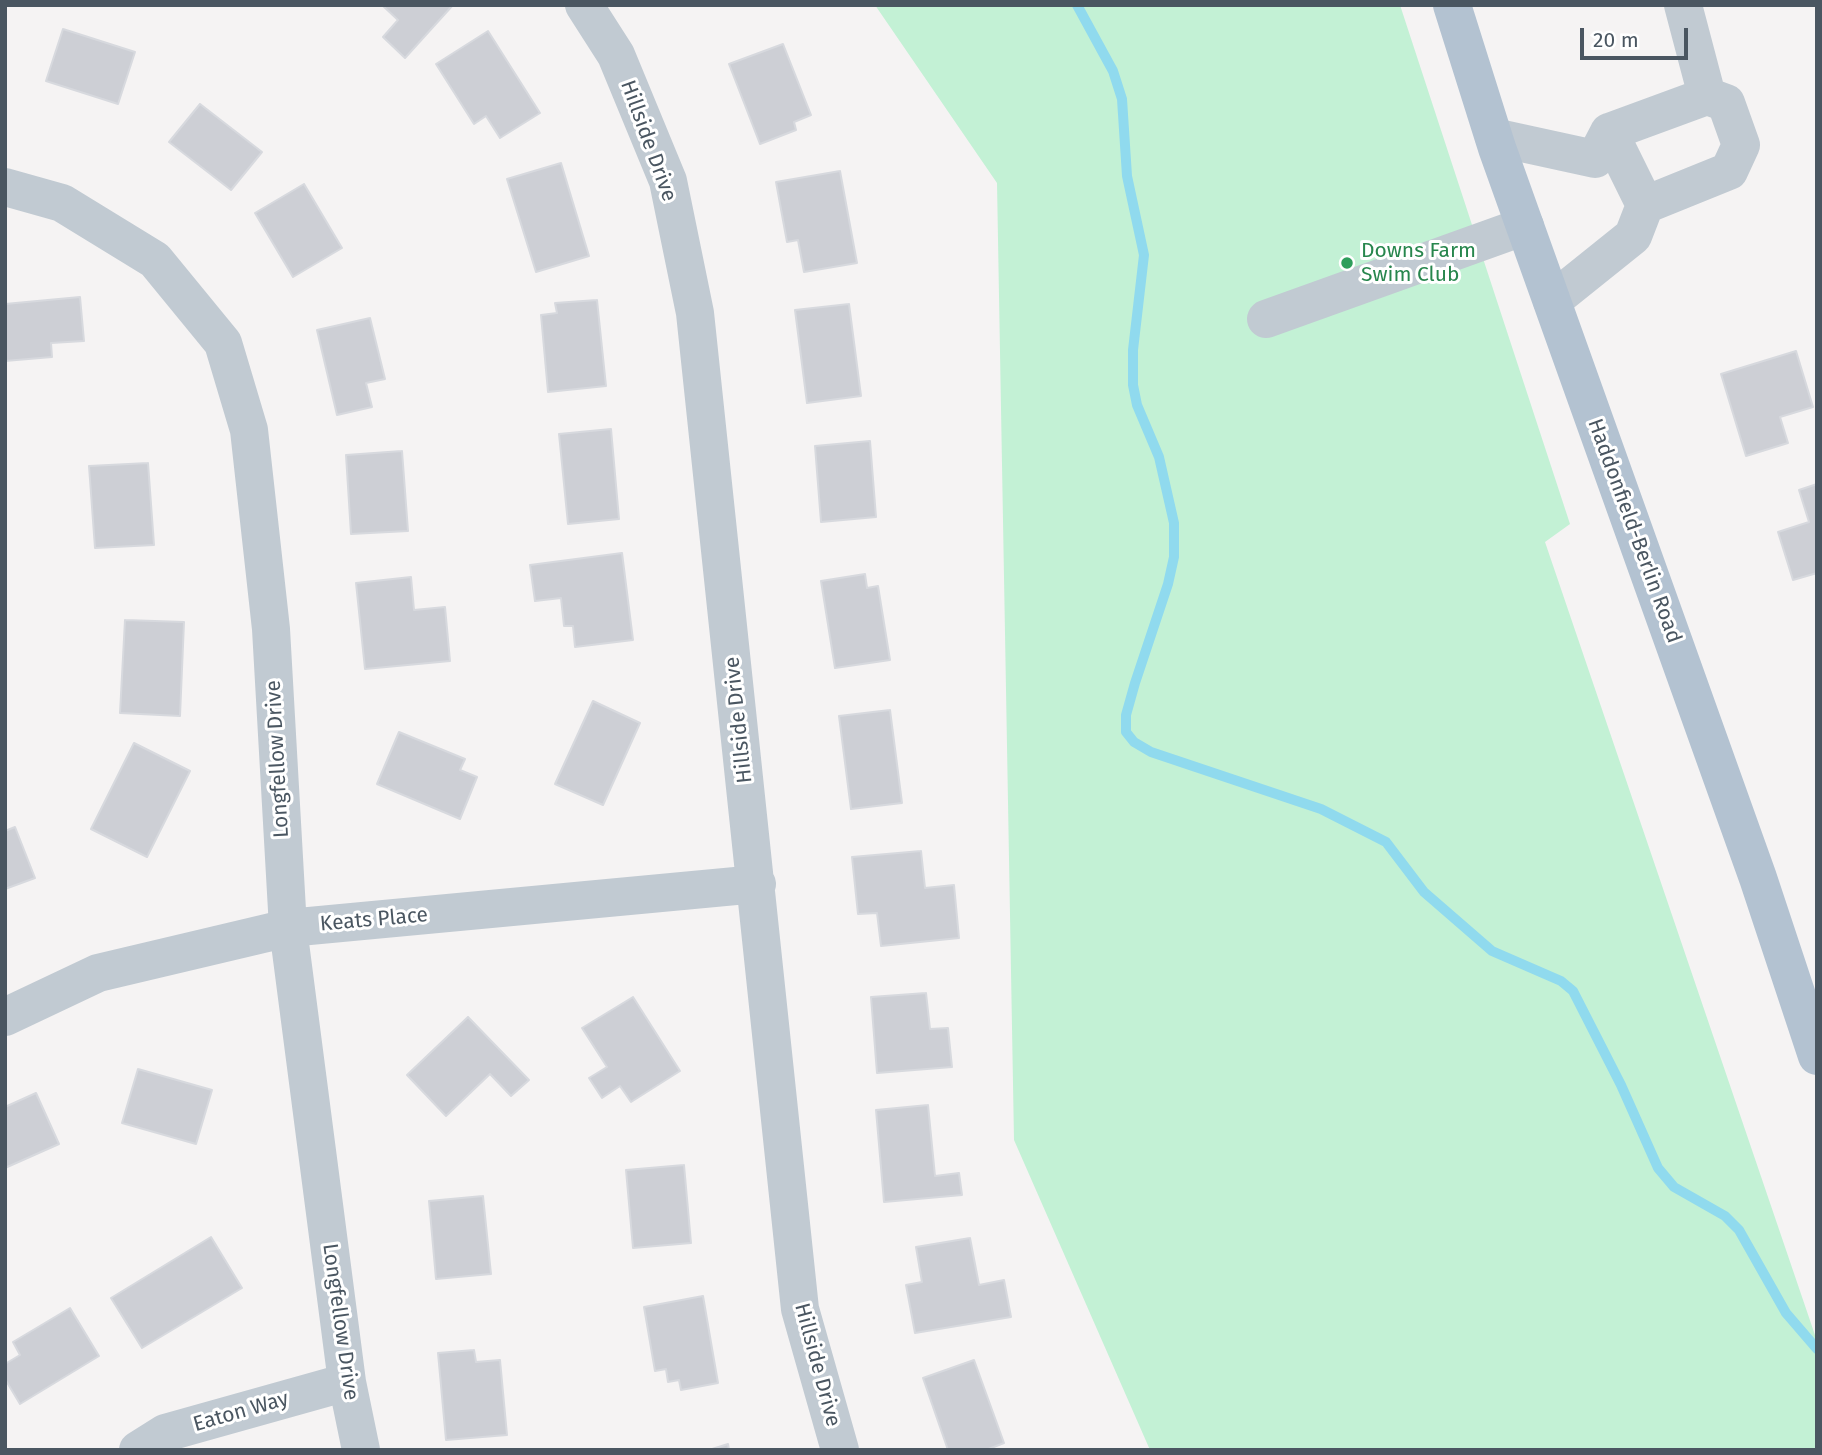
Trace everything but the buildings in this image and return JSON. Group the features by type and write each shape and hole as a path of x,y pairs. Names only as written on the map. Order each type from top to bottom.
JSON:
{"main road":[{"name":"Haddonfield-Berlin Road","path":"1452,5 1494,137 1758,878 1817,1056"}],"street":[{"name":"Hillside Drive","path":"584,5 616,55 668,181 695,313 800,1309 840,1450"},
{"path":"1684,5 1707,96"},
{"path":"1494,137 1595,159 1609,132 1707,96 1726,103 1741,145 1729,171 1644,205"},
{"path":"1552,301 1633,236 1644,205 1609,132"},
{"name":"Longfellow Drive","path":"5,187 62,202 155,260 223,343 251,443 271,629 288,928 347,1382 361,1450"},
{"path":"1266,319 1525,226"},
{"name":"Keats Place","path":"5,1017 98,973 288,928 757,884"},
{"name":"Eaton Way","path":"138,1450 165,1433 347,1382"}],"green space":[{"path":"875,5 1400,5 1570,524 1545,542 1817,1341 1817,1450 1150,1450 1014,1140 997,183"}],"waterway":[{"path":"1077,5 1113,71 1122,99 1127,176 1144,255 1133,350 1133,385 1137,405 1159,457 1174,523 1174,557 1168,584 1135,683 1126,715 1126,732 1134,742 1151,752 1321,809 1386,842 1424,892 1492,951 1561,981 1573,991 1621,1085 1658,1168 1674,1187 1725,1216 1739,1230 1786,1313 1817,1349"}],"place":[{"name":"Downs Farm Swim Club","path":"1347,263"}]}
